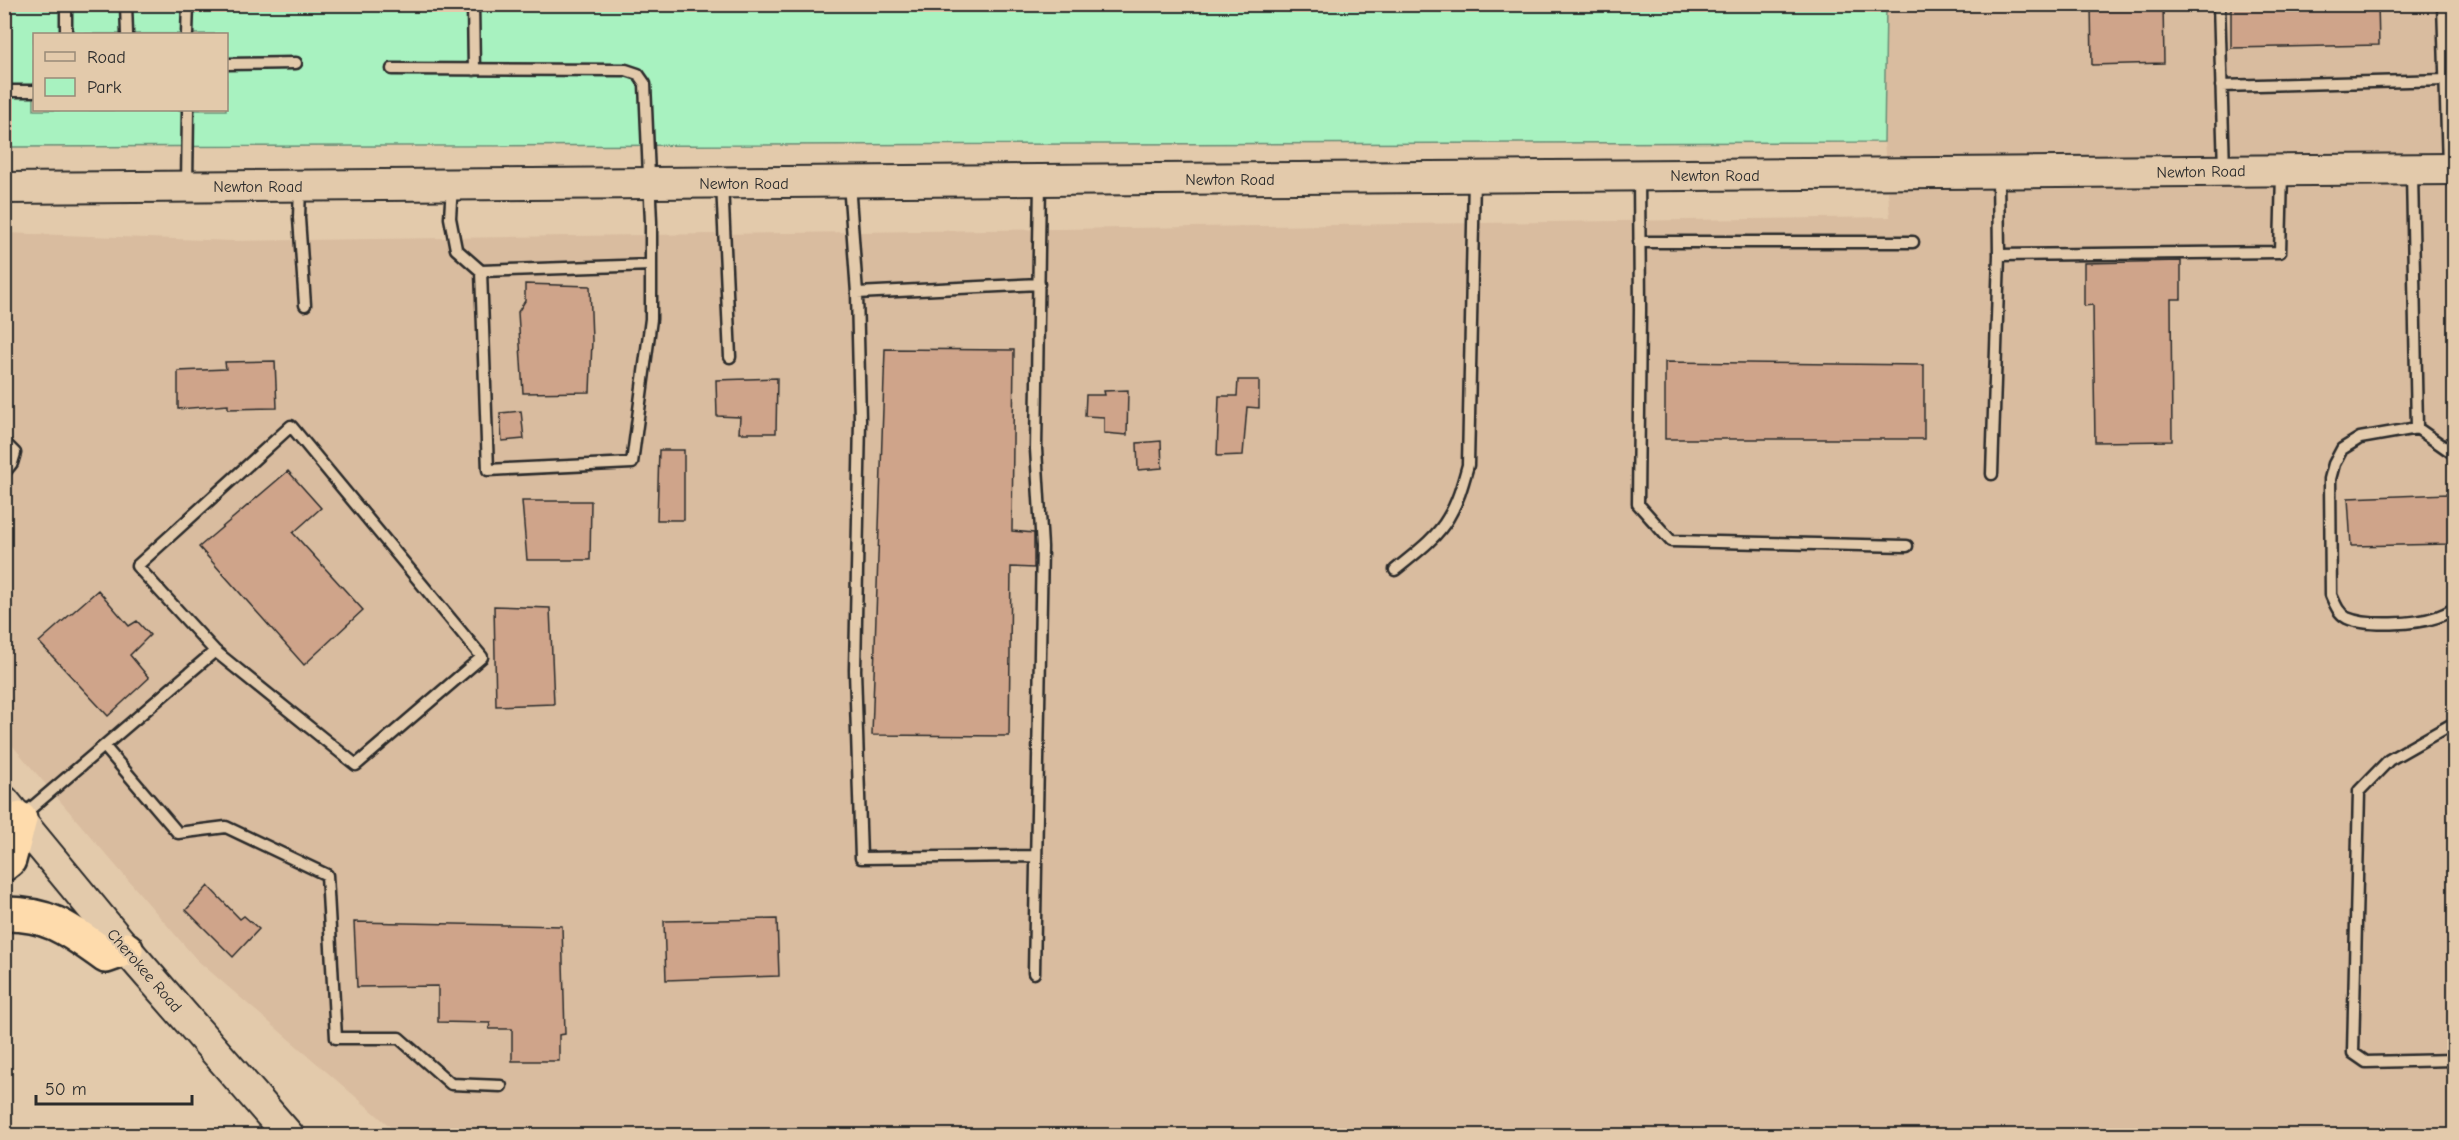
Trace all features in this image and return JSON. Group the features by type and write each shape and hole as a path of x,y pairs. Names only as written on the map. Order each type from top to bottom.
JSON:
{"highway":[{"path":"4,864 9,860 10,815"},
{"path":"4,914 24,913 61,924 106,956 126,949"}],"street":[{"name":"Newton Road","path":"4,188 2451,169"},
{"name":"Cherokee Road","path":"10,815 289,1136"}],"lane":[{"path":"66,4 66,33"},
{"path":"126,4 127,33"},
{"path":"188,4 188,33"},
{"path":"473,4 474,70"},
{"path":"2218,4 2224,171"},
{"path":"2443,4 2451,169"},
{"path":"228,64 296,63"},
{"path":"392,69 626,70 638,74 645,84 651,319 632,464 488,470 481,271"},
{"path":"2221,86 2446,80"},
{"path":"4,91 33,91"},
{"path":"188,111 188,186"},
{"path":"2412,169 2417,428"},
{"path":"1999,255 2280,252 2282,171"},
{"path":"1992,474 1999,255 1998,173"},
{"path":"1639,176 1638,504 1671,541 1907,546"},
{"path":"1395,570 1423,547 1448,519 1459,495 1468,465 1474,177"},
{"path":"1034,973 1042,547 1036,449 1040,181"},
{"path":"849,182 857,293 860,420 855,670 861,858 1035,856"},
{"path":"722,183 730,357"},
{"path":"452,185 450,218 456,249 481,271 651,265"},
{"path":"300,186 299,218 304,304"},
{"path":"1639,242 1913,242"},
{"path":"857,293 1039,284"},
{"path":"291,426 482,657 356,765 215,651 137,566 291,426"},
{"path":"2454,454 2417,428 2360,438 2342,449 2334,464 2330,479 2331,595 2337,609 2346,617 2364,622 2405,622 2436,618 2454,609"},
{"path":"4,442 15,453 12,463 4,473"},
{"path":"10,815 104,746 215,651"},
{"path":"2454,723 2389,760 2359,790 2353,1053 2366,1062 2454,1060"},
{"path":"104,746 178,833 226,827 327,875 336,1038 399,1038 451,1084 501,1086"}],"shaded area":[{"path":"1886,5 2454,5 2454,1135 400,1135 197,960 5,737 4,233 233,241 1890,217 1884,142"}],"green space":[{"path":"4,5 1886,5 1884,142 5,147"}],"building":[{"path":"2091,4 2163,4 2164,63 2092,65"},
{"path":"2231,4 2378,4 2379,45 2231,48"},
{"path":"2181,261 2181,299 2171,299 2172,441 2095,442 2093,305 2084,306 2084,263"},
{"path":"525,284 590,286 592,340 590,392 523,393 518,312 525,301"},
{"path":"885,349 1014,350 1012,531 1034,533 1034,568 1011,567 1009,736 872,735"},
{"path":"275,361 277,408 228,409 228,405 178,409 178,371 226,369 225,362"},
{"path":"1665,362 1924,365 1924,439 1665,439"},
{"path":"777,378 776,433 739,433 740,417 717,416 716,380"},
{"path":"1238,380 1259,380 1259,408 1247,407 1243,455 1217,456 1219,396 1237,396"},
{"path":"1128,390 1127,435 1104,433 1104,417 1085,416 1086,395 1105,395 1104,391"},
{"path":"521,411 524,439 502,441 500,413"},
{"path":"1161,441 1162,468 1138,470 1137,443"},
{"path":"659,450 684,450 684,520 657,520"},
{"path":"288,471 321,508 293,533 363,610 304,665 199,547"},
{"path":"2448,494 2450,544 2351,546 2348,498"},
{"path":"522,501 591,501 590,560 527,560"},
{"path":"98,590 129,626 137,621 150,635 130,655 149,678 108,716 39,642"},
{"path":"494,606 550,608 554,704 496,706"},
{"path":"208,886 240,919 244,916 259,929 233,957 186,910"},
{"path":"777,919 779,976 666,980 664,921"},
{"path":"354,922 562,926 565,1034 559,1035 559,1061 512,1061 512,1029 489,1029 490,1023 438,1022 438,986 357,987"}]}
